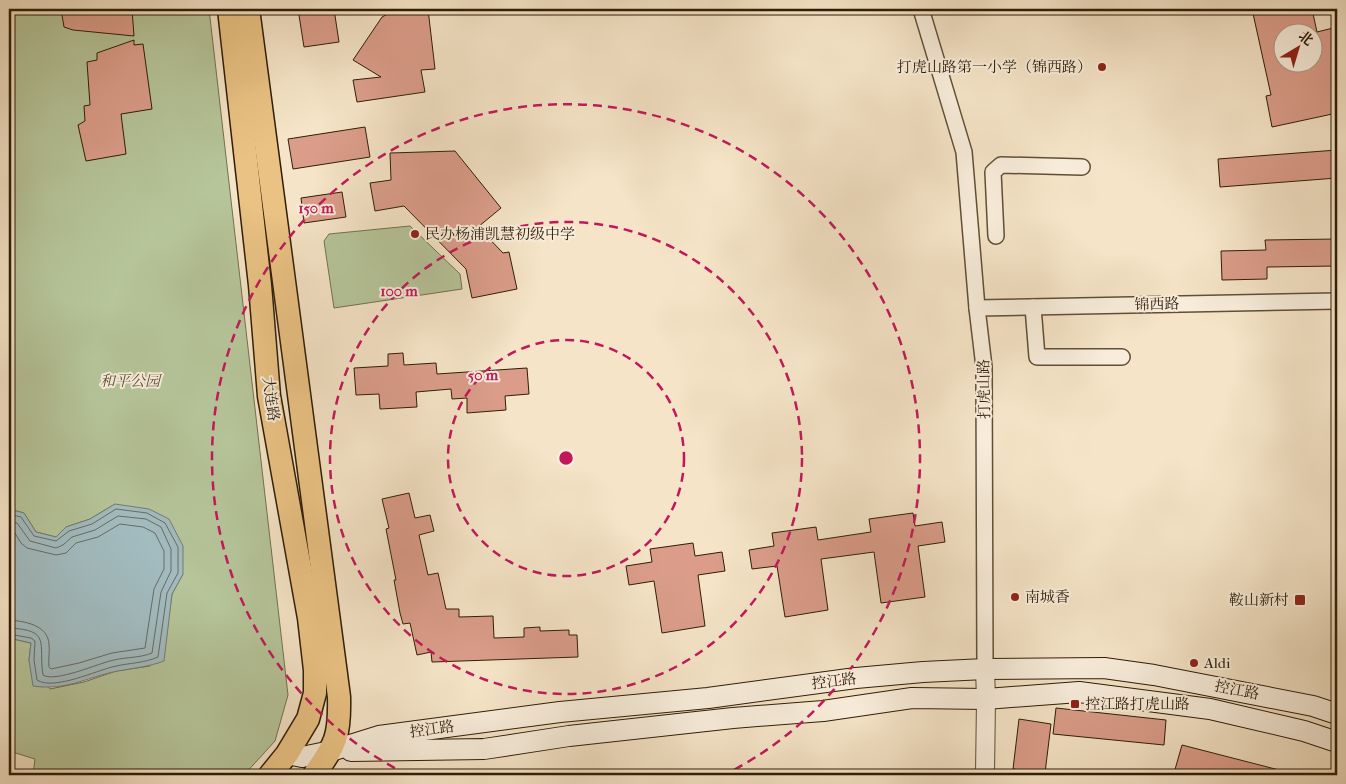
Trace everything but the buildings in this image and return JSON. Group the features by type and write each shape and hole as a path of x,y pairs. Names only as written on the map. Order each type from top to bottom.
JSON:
{"main road":[{"name":"大连路","path":"229,9 260,285 269,396 309,618 315,670 315,693 308,719 287,754 270,775"},
{"name":"大连路","path":"248,9 339,697 340,722 331,751 314,775"},
{"name":"控江路","path":"287,754 302,757 331,751 379,736 551,714 708,698 856,678 985,669 1104,668 1228,688 1313,706 1337,714"},
{"name":"控江路","path":"331,751 484,749 568,736 733,718 823,711 912,698 986,698 1078,692 1210,708 1304,731 1337,742"}],"street":[{"name":"打虎山路","path":"922,9 964,152 984,367 985,775"},
{"path":"996,236 993,172 1001,165 1082,167"},
{"name":"锦西路","path":"978,308 1337,301"},
{"path":"1033,307 1037,357 1122,357"}],"green space":[{"name":"和平公园","path":"9,9 209,9 288,695 275,741 244,775 33,775 35,759 9,751 9,638 31,643 29,660 50,689 84,682 116,671 150,666 169,615 172,594 183,574 115,504 90,519 66,527 56,537 36,532 24,513 9,509"},
{"path":"410,226 460,274 462,289 334,308 324,241 329,234"}],"water":[{"path":"115,504 149,509 169,519 183,546 183,574 172,594 164,661 57,687 33,686 29,660 31,643 9,638 9,509 24,513 36,532 56,537 66,527 90,519"}],"place":[{"name":"打虎山路第一小学（锦西路）","path":"1102,67"},
{"name":"民办杨浦凯慧初级中学","path":"415,234"},
{"name":"南城香","path":"1015,597"},
{"name":"鞍山新村","path":"1300,600"},
{"name":"Aldi","path":"1194,663"},
{"name":"控江路打虎山路","path":"1075,704"}]}
